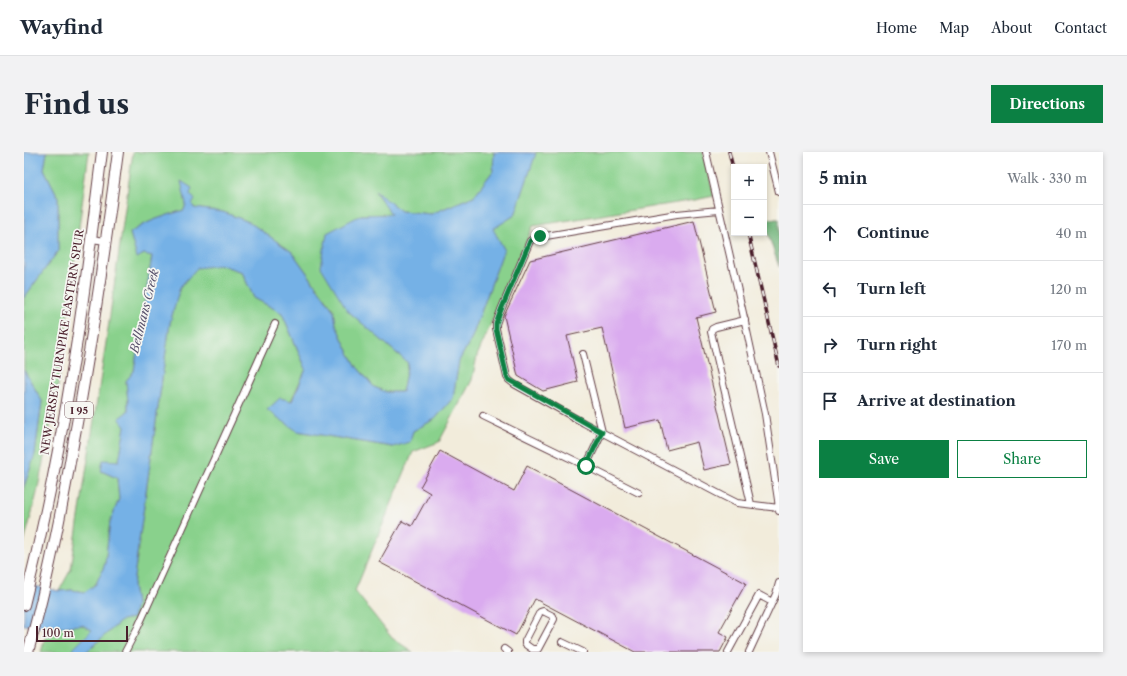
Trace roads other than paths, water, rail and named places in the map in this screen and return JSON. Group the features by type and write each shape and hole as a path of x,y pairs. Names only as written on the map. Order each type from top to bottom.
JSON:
{"highway":[{"name":"NEW JERSEY TURNPIKE EASTERN SPUR","path":"24,605 48,500 74,363 102,152"},
{"name":"I 95","path":"28,652 62,505 93,328 118,152"}],"lane":[{"path":"706,152 765,414 779,512"},
{"path":"769,152 776,168 779,190"},
{"path":"719,210 677,214 534,238 530,241 501,310 496,324 496,329 507,377 514,384 737,503 779,508"},
{"path":"91,239 106,241"},
{"path":"745,320 716,327 712,329 712,332 751,504"},
{"path":"125,652 138,627 275,324"},
{"path":"583,354 602,432 586,466"},
{"path":"483,416 639,493"},
{"path":"749,652 779,583"},
{"path":"728,652 759,595 772,602"},
{"path":"543,611 553,616 554,619 538,649 531,650 525,644 525,641 540,612 543,611"},
{"path":"562,642 583,652"}],"water":[{"path":"24,152 47,152 44,169 58,197 58,251 24,298"},
{"name":"Bellmans Creek","path":"494,152 536,153 515,215 493,229 504,249 472,337 459,361 453,398 435,419 413,431 410,442 393,447 297,431 267,410 280,398 292,401 306,369 282,313 254,298 242,272 221,265 197,268 180,287 170,323 133,585 136,604 133,618 122,620 86,652 72,652 74,648 92,630 82,625 48,628 24,625 24,584 59,591 72,590 85,592 96,584 105,564 110,522 119,499 117,478 101,471 103,460 119,461 125,426 119,418 128,411 126,381 134,371 152,256 144,254 137,258 130,233 149,222 184,210 186,204 181,181 192,188 190,194 195,200 192,204 194,208 223,212 249,222 292,252 334,311 336,325 357,367 374,387 386,392 402,392 408,363 348,311 321,267 327,233 361,215 391,214 375,191 401,211 431,214 474,196 493,171"},
{"path":"24,370 42,401 35,454 24,487"}],"railway":[{"path":"729,152 732,164"},
{"path":"749,236 779,366"}]}
